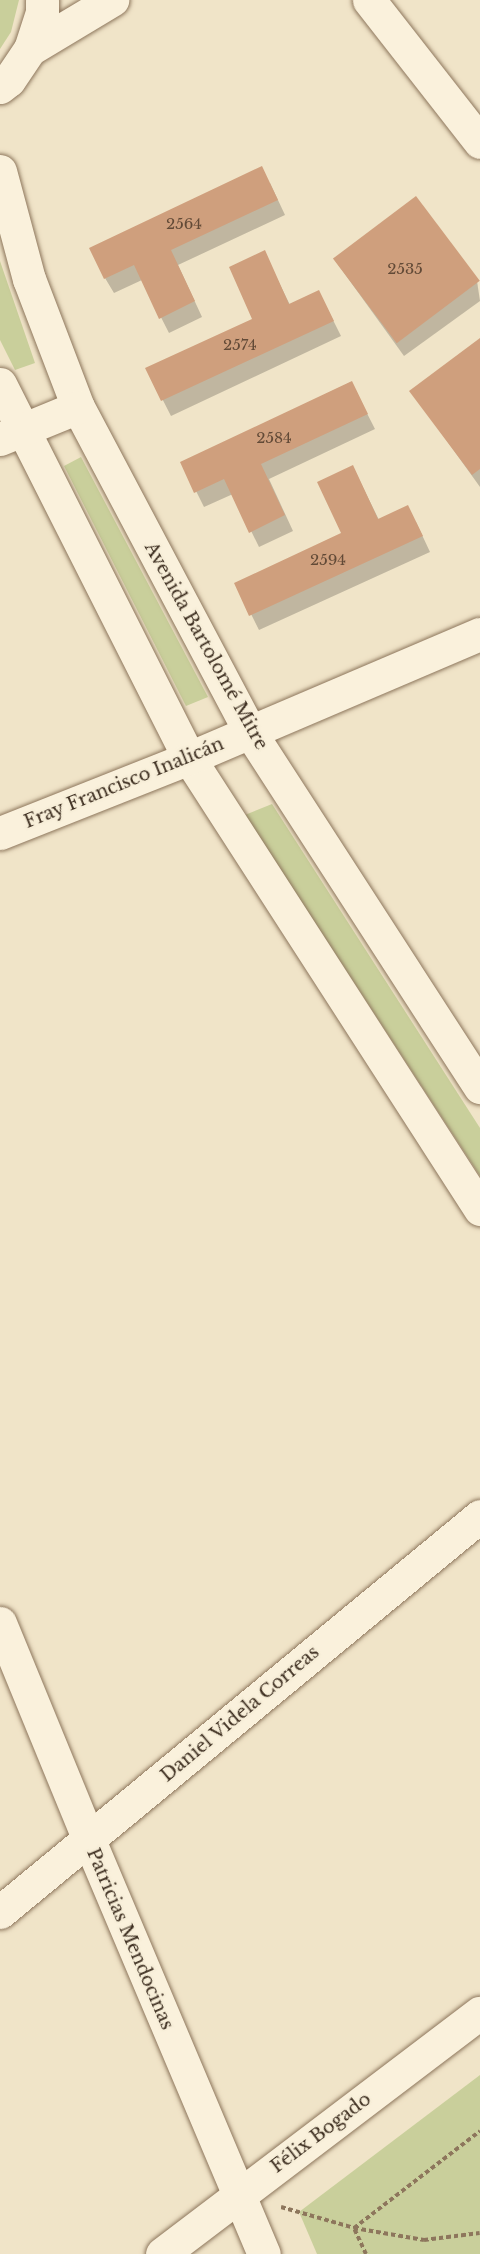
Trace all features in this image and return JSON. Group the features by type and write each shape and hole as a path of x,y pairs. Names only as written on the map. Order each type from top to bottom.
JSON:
{"street":[{"path":"3,91 30,49 42,13 42,0"},
{"path":"30,49 112,0"},
{"path":"369,0 480,142"},
{"name":"Avenida Bartolomé Mitre","path":"0,171 29,279 78,407 250,732 480,1087"},
{"path":"0,384 12,434 189,758 480,1209"},
{"path":"12,434 78,407"},
{"name":"Fray Francisco Inalicán","path":"0,833 189,758 480,634"},
{"name":"Daniel Videla Correas","path":"0,1912 480,1516"},
{"name":"Patricias Mendocinas","path":"0,1623 264,2254"},
{"name":"Félix Bogado","path":"162,2254 480,2013"}],"path":[{"path":"354,2228 480,2132"},
{"path":"299,2212 354,2228 424,2240 480,2233"},
{"path":"354,2228 366,2254"}],"green space":[{"path":"0,0 19,0 11,32 0,49"},
{"path":"0,261 35,363 15,370 0,340"},
{"path":"81,457 208,697 186,706 64,466"},
{"path":"272,804 480,1128 480,1176 245,815"},
{"path":"480,2075 480,2254 317,2254 299,2212"}],"building":[{"path":"262,166 278,200 171,250 195,301 159,319 134,265 104,279 89,248"},
{"path":"416,196 480,281 397,343 333,259"},
{"path":"265,250 289,304 319,290 334,321 161,401 145,368 252,319 229,267"},
{"path":"480,338 480,469 472,475 409,391"},
{"path":"352,381 368,414 261,464 285,515 249,533 224,479 194,493 180,462"},
{"path":"353,465 378,519 408,505 423,536 249,616 234,583 341,533 317,482"}]}
